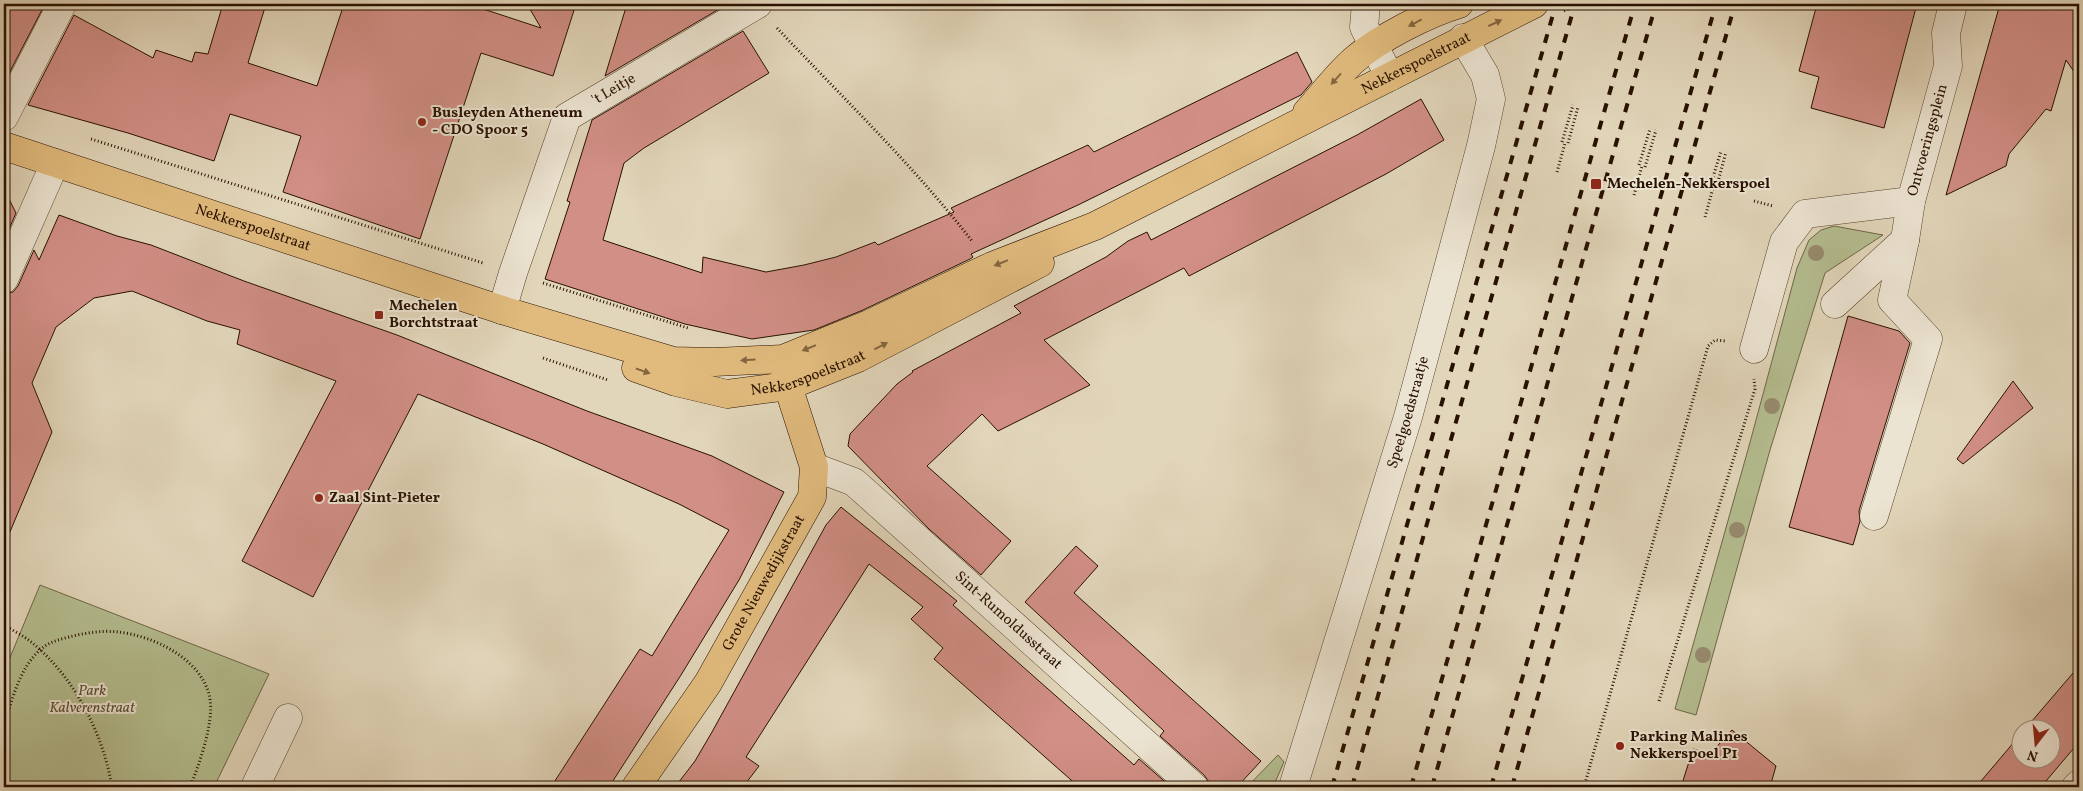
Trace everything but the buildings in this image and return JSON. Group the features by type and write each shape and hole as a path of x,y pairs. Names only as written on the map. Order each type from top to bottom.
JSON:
{"main road":[{"name":"Nekkerspoelstraat","path":"1298,122 1353,60 1444,8 1459,4"},
{"name":"Nekkerspoelstraat","path":"4,146 502,310 673,361 714,362 783,358 869,324 992,266 1095,226 1390,77 1463,38 1534,4"},
{"name":"Nekkerspoelstraat","path":"502,310 604,358 676,382 727,394 788,386 858,358 1027,271 1095,226"},
{"name":"Grote Nieuwedijkstraat","path":"636,787 708,683 812,498 814,467 788,386 783,358"}],"street":[{"path":"4,117 62,4"},
{"name":"'t Leitje","path":"502,310 567,117 756,4"},
{"path":"1366,4 1364,27 1390,77"},
{"name":"Ontvoeringsplein","path":"1754,350 1784,242 1805,214 1910,201 1948,66 1946,33 1953,4"},
{"name":"Speelgoedstraatje","path":"1293,787 1408,416 1483,137 1491,99 1485,75 1463,38"},
{"path":"4,279 55,163"},
{"path":"1874,516 1928,339 1892,300 1905,240 1910,201"},
{"path":"1835,304 1905,240"},
{"name":"Sint-Rumoldusstraat","path":"814,467 854,482 1194,787"},
{"path":"255,787 288,718"},
{"path":"2076,787 2079,784"}],"path":[{"path":"756,4 952,215 992,266"},
{"path":"1557,172 1573,106"},
{"path":"1565,143 1578,107"},
{"path":"1634,195 1650,129"},
{"path":"1642,166 1656,130"},
{"path":"83,136 703,333 714,362"},
{"path":"1713,188 1721,151"},
{"path":"1704,217 1726,152"},
{"path":"1584,787 1708,346 1715,340 1722,340"},
{"path":"1659,701 1755,389 1754,350"},
{"path":"4,625 29,640 73,687 91,720 108,762 112,787"},
{"path":"4,725 16,690 31,658 52,641 83,633 117,632 150,639 179,652 200,675 210,699 208,729 200,761 190,787"},
{"path":"4,776 6,787"}],"green space":[{"path":"1834,226 1883,235 1825,273 1770,450 1696,715 1675,709 1797,268 1809,240 1821,230"},
{"name":"Park Kalverenstraat","path":"40,585 269,674 214,787 4,787 4,672"},
{"path":"1278,755 1284,762 1273,787 1247,787"}],"railway":[{"path":"1332,787 1556,4"},
{"path":"1352,787 1575,4"},
{"path":"1411,787 1635,4"},
{"path":"1432,787 1656,4"},
{"path":"1491,787 1716,4"},
{"path":"1512,787 1735,4"}],"place":[{"name":"Busleyden Atheneum - CDO Spoor 5","path":"422,122"},
{"name":"Mechelen-Nekkerspoel","path":"1596,184"},
{"name":"Mechelen Borchtstraat","path":"379,315"},
{"name":"Zaal Sint-Pieter","path":"319,498"},
{"name":"Parking Malines Nekkerspoel P1","path":"1620,746"}]}
